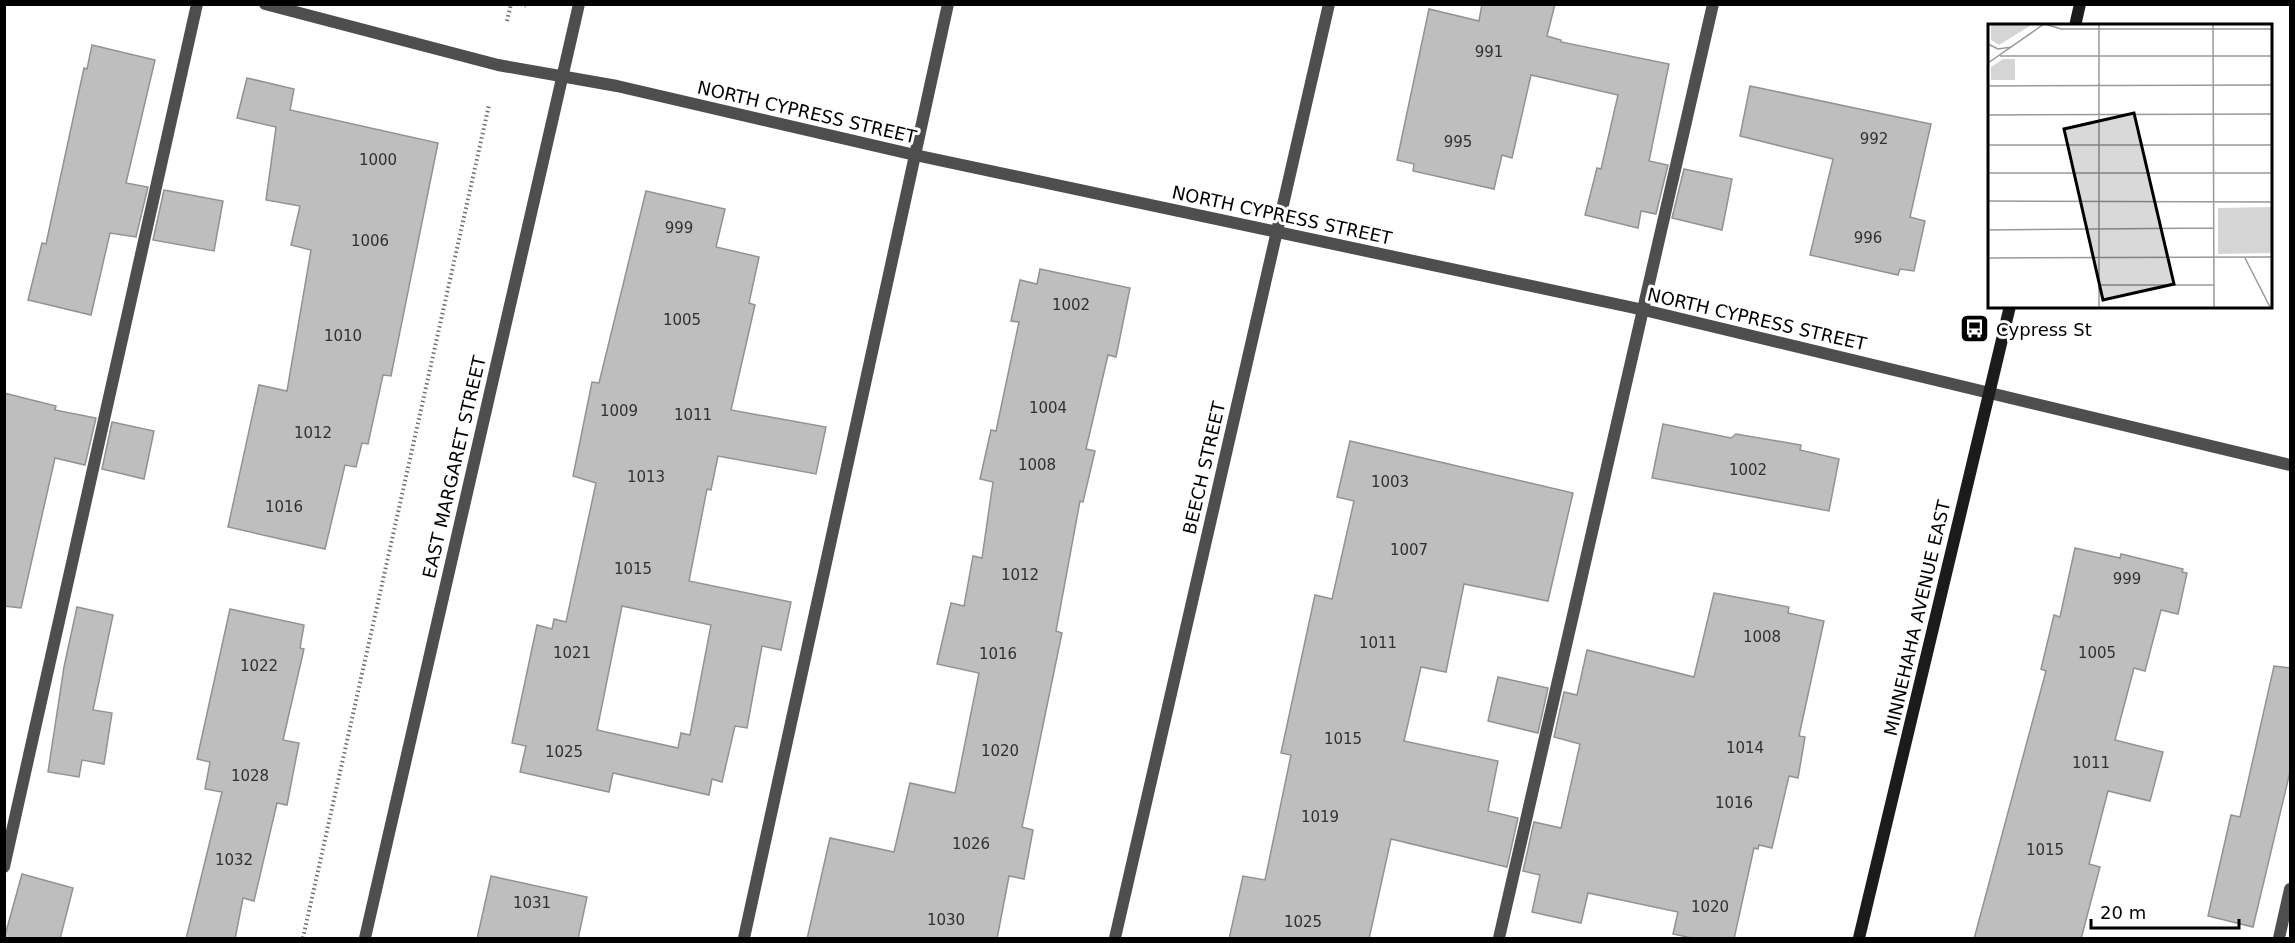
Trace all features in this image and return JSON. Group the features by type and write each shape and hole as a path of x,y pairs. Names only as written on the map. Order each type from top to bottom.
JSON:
{"main road":[{"path":"2075,24 2080,4"},
{"name":"MINNEHAHA AVENUE EAST","path":"1859,939 2010,308"}],"street":[{"path":"4,867 197,4"},
{"name":"NORTH CYPRESS STREET","path":"264,4 561,78 617,86 915,156 1644,310 2290,465"},
{"name":"EAST MARGARET STREET","path":"365,939 579,4"},
{"path":"744,939 948,4"},
{"name":"BEECH STREET","path":"1115,939 1329,4"},
{"path":"1499,939 1713,4"},
{"path":"2279,939 2290,889"}],"path":[{"path":"507,21 511,4"},
{"path":"303,939 489,105"}],"building":[{"path":"1482,4 1555,4 1547,36 1561,40 1561,42 1669,64 1649,161 1668,165 1656,214 1641,211 1638,228 1585,215 1597,168 1601,169 1618,95 1531,75 1512,158 1502,155 1494,189 1413,171 1414,164 1397,160 1429,9 1479,21"},
{"path":"92,45 155,60 126,183 148,187 136,237 110,233 91,315 28,300 42,243 46,244 84,68 87,69"},
{"path":"247,78 294,89 290,110 438,143 391,376 383,375 368,444 362,443 356,467 345,465 325,549 228,527 259,385 287,391 311,250 291,245 300,206 266,200 276,127 237,118"},
{"path":"1750,86 1931,124 1910,217 1925,221 1914,271 1900,269 1898,275 1810,255 1833,159 1740,136"},
{"path":"1684,169 1732,179 1722,230 1672,218"},
{"path":"164,190 223,201 214,251 153,240"},
{"path":"646,191 725,209 716,247 759,257 749,303 755,305 731,410 826,427 816,474 718,456 711,490 707,489 689,581 791,602 781,650 762,646 747,728 735,726 722,782 712,779 709,795 613,773 609,792 520,772 526,746 512,743 537,625 552,629 554,619 566,622 596,483 573,476 592,382 599,383","holes":["622,606 711,625 690,735 681,733 678,748 597,730"]},
{"path":"1040,269 1130,288 1116,357 1108,355 1086,449 1095,451 1083,502 1080,501 1056,631 1062,633 1022,827 1033,830 1024,879 1009,876 997,939 807,939 830,838 894,852 910,783 955,793 979,673 937,664 951,603 964,606 973,556 982,558 993,482 980,479 991,430 996,431 1019,322 1011,321 1020,280 1037,284"},
{"path":"4,393 56,406 55,410 96,418 85,465 55,458 21,608 4,606"},
{"path":"112,422 154,431 144,479 102,469"},
{"path":"1663,424 1731,438 1736,434 1801,445 1800,450 1839,459 1829,511 1652,478"},
{"path":"1350,441 1573,493 1548,601 1464,584 1446,672 1421,667 1404,741 1498,761 1488,811 1518,818 1507,867 1391,839 1369,939 1229,939 1243,876 1265,880 1291,755 1281,753 1315,595 1332,599 1354,501 1337,497"},
{"path":"2075,548 2120,558 2121,554 2183,569 2182,572 2187,573 2178,614 2161,610 2145,671 2134,668 2115,740 2163,752 2150,801 2108,791 2089,864 2100,867 2081,939 1974,939 2046,671 2041,669 2054,615 2060,617"},
{"path":"1714,593 1789,607 1788,613 1824,621 1799,736 1805,737 1798,778 1789,776 1772,848 1759,845 1758,849 1754,848 1734,939 1696,939 1673,934 1678,912 1588,893 1581,923 1532,912 1540,875 1523,871 1534,822 1561,828 1580,744 1554,737 1564,692 1577,695 1587,650 1694,677"},
{"path":"77,607 113,615 93,710 112,713 104,764 82,760 79,777 48,772 64,667"},
{"path":"230,609 304,625 300,648 304,649 283,740 299,743 287,805 277,803 254,901 243,898 235,939 186,939 222,792 205,789 210,762 197,759"},
{"path":"2274,666 2290,668 2290,772 2253,927 2208,916 2231,815 2240,817"},
{"path":"1498,677 1548,688 1538,733 1488,721"},
{"path":"22,874 73,888 60,939 4,939"},
{"path":"491,876 587,897 578,939 477,939"}],"place":[{"name":"Cypress St","path":"1975,329"}]}
